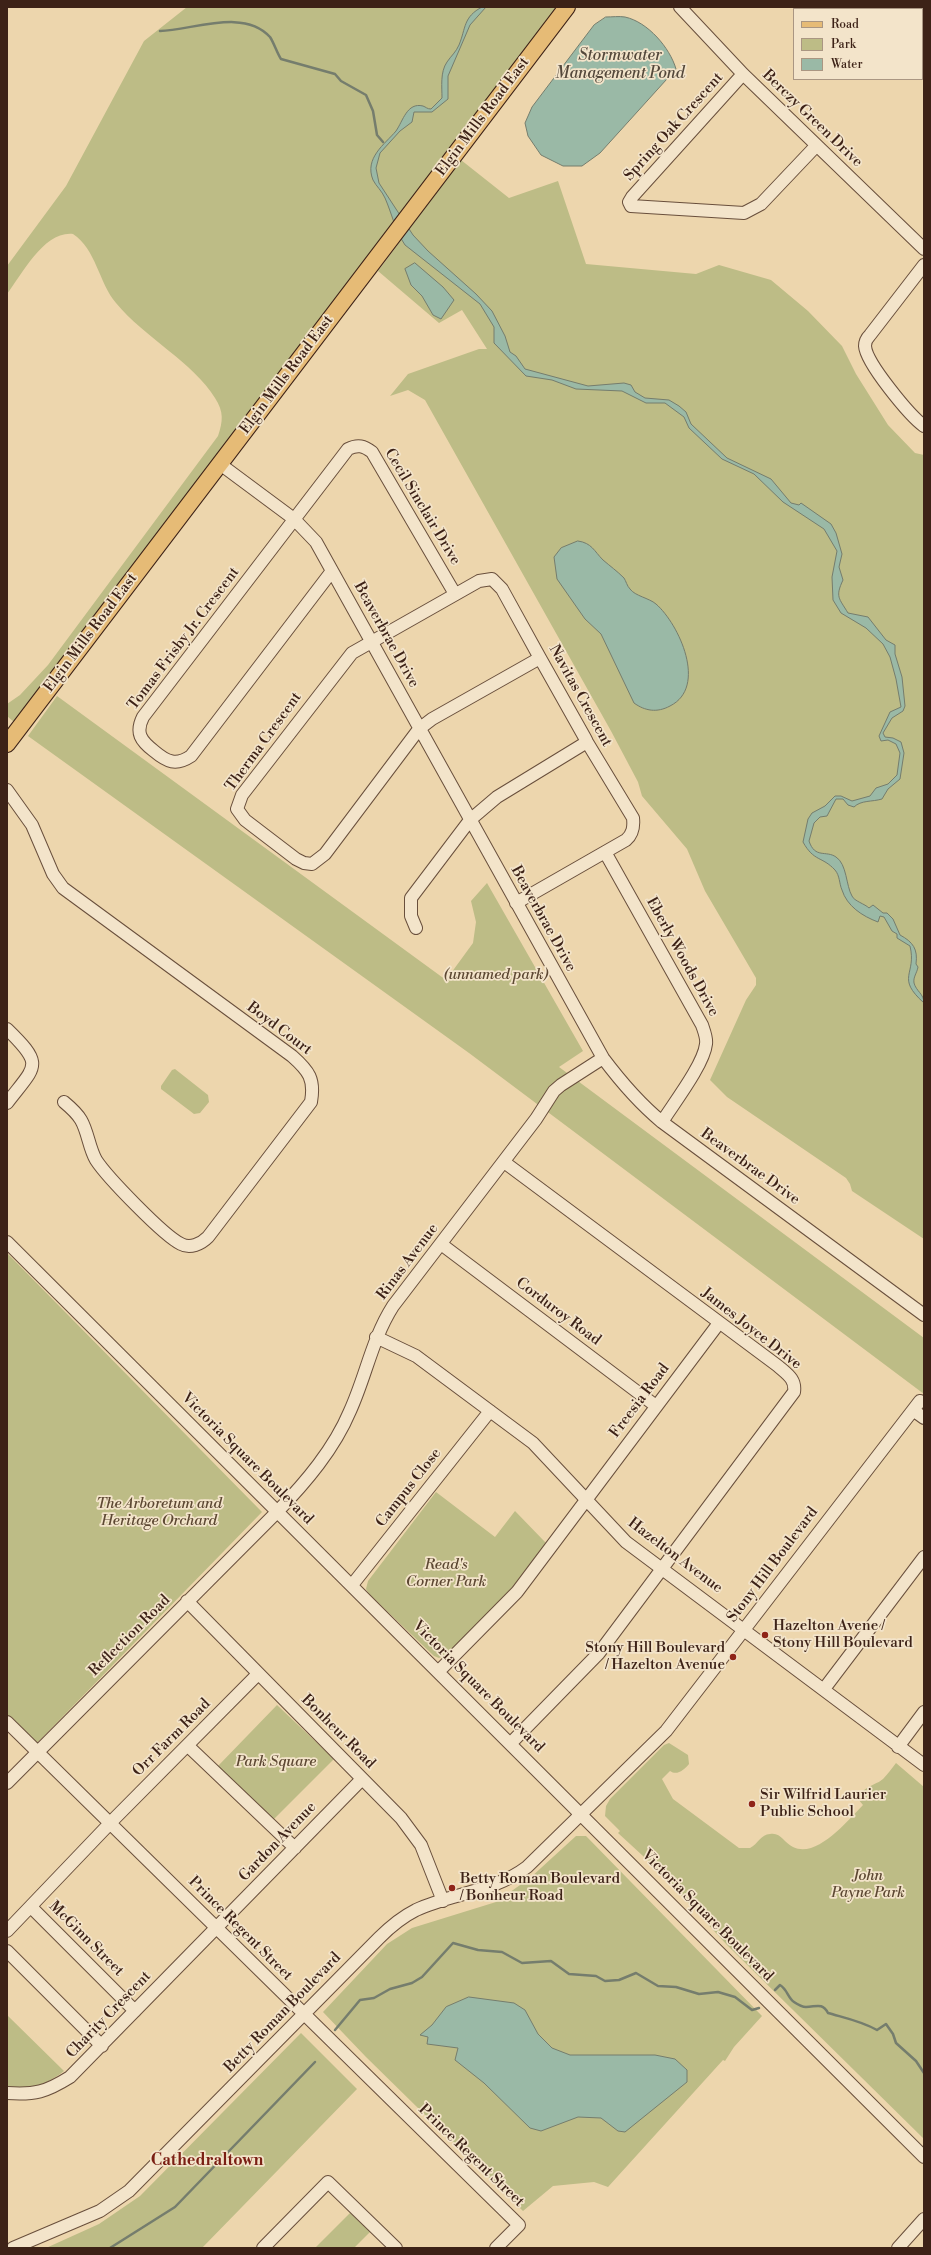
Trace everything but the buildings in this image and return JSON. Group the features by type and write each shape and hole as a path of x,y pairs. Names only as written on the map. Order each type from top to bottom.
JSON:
{"main road":[{"name":"Elgin Mills Road East","path":"7,744 566,7"}],"street":[{"name":"Berczy Green Drive","path":"680,7 743,74 924,249"},
{"name":"Spring Oak Crescent","path":"743,74 632,197 629,202 631,206 744,213 761,204 816,146"},
{"path":"924,265 870,335 865,346 868,357 908,413 924,426"},
{"name":"Cecil Sinclair Drive","path":"294,520 348,449 354,446 367,448 372,452 455,594"},
{"name":"Beaverbrae Drive","path":"220,464 294,520 316,542 603,1058 636,1100 662,1122 924,1315"},
{"name":"Tomas Frisby Jr. Crescent","path":"294,520 143,717 139,730 142,742 166,760 179,762 191,756 332,571"},
{"name":"Navitas Crescent","path":"371,641 486,578 495,580 587,742 633,818 634,825 630,836 516,903"},
{"name":"Therma Crescent","path":"371,641 346,659 242,794 237,809 240,815 296,859 304,863 312,864 325,854 419,729"},
{"path":"419,729 540,658"},
{"path":"416,928 411,916 411,898 470,820 498,797 587,742"},
{"name":"Boyd Court","path":"7,790 32,825 52,874 63,888 292,1056 309,1072 313,1091 311,1102 208,1237 201,1244 188,1246 181,1244 158,1224 102,1169 95,1158 81,1120 64,1102"},
{"name":"Eberly Woods Drive","path":"605,852 702,1026 705,1034 706,1043 702,1057 662,1122"},
{"path":"7,1029 31,1056 33,1068 30,1075 7,1102"},
{"name":"Rinas Avenue","path":"277,1512 317,1466 342,1429 351,1410 376,1338 393,1306 504,1162 536,1119 554,1091 568,1079 603,1058"},
{"name":"James Joyce Drive","path":"504,1162 792,1378 796,1384 794,1392 662,1568"},
{"name":"Victoria Square Boulevard","path":"7,1242 277,1512 439,1671 924,2157"},
{"name":"Corduroy Road","path":"441,1244 656,1406"},
{"name":"Freesia Road","path":"439,1671 517,1592 719,1323"},
{"name":"Hazelton Avenue","path":"376,1338 416,1356 533,1443 626,1542 744,1628 898,1747 924,1765"},
{"name":"Stony Hill Boulevard","path":"582,1814 666,1731 916,1406 924,1418"},
{"name":"Campus Close","path":"352,1585 490,1411"},
{"name":"Reflection Road","path":"7,1783 277,1512"},
{"path":"824,1689 924,1556"},
{"path":"511,1743 599,1653 662,1568"},
{"name":"Bonheur Road","path":"187,1602 400,1818 421,1845 443,1901"},
{"name":"Orr Farm Road","path":"109,1824 258,1674"},
{"path":"898,1747 924,1712"},
{"name":"Prince Regent Street","path":"7,1722 109,1824 216,1926 303,2015 518,2225 496,2248"},
{"path":"188,1746 295,1848"},
{"name":"Gardon Avenue","path":"216,1926 362,1779"},
{"name":"Betty Roman Boulevard","path":"14,2248 100,2211 129,2191 390,1927 416,1910 495,1885 518,1874 582,1814"},
{"path":"7,1931 109,1824"},
{"name":"McGinn Street","path":"31,1907 135,2011"},
{"name":"Charity Crescent","path":"7,2093 30,2095 54,2088 70,2077 102,2046 216,1926"},
{"path":"7,1951 102,2046"},
{"path":"262,2248 328,2182 396,2248"},
{"path":"898,2248 924,2219"}],"green space":[{"path":"187,7 558,7 14,722 7,716 7,704 20,695 48,665 218,436 221,426 222,417 220,408 206,385 195,373 140,327 116,303 105,286 87,248 81,240 73,234 62,235 53,239 44,246 27,265 7,294 7,266 66,186 144,41"},
{"path":"461,160 509,198 558,181 586,264 696,274 719,265 771,280 808,311 842,346 856,374 888,425 915,453 924,455 924,1239 852,1191 846,1178 727,1097 710,1080 746,1000 756,985 756,978 705,891 687,849 642,796 638,782 611,731 425,400 408,390 390,396 408,374 479,349 487,349 462,310 439,323 378,271"},
{"name":"(unnamed park)","path":"57,696 446,980 473,943 476,922 471,901 487,883 583,1051 559,1067 924,1338 924,1394 469,1053 28,736"},
{"path":"175,1069 208,1095 209,1102 200,1113 194,1114 161,1089 161,1086 172,1070"},
{"name":"The Arboretum and Heritage Orchard","path":"8,1254 262,1512 36,1744 7,1715"},
{"name":"Read's Corner Park","path":"436,1492 495,1537 515,1511 546,1543 510,1591 448,1653 439,1658 434,1656 369,1594 366,1589 368,1581"},
{"name":"Park Square","path":"277,1705 334,1759 273,1820 218,1766"},
{"name":"John Payne Park","path":"669,1743 688,1755 689,1764 678,1773 670,1771 662,1779 673,1799 739,1848 750,1848 767,1834 780,1836 793,1847 802,1849 812,1848 822,1843 841,1828 863,1805 858,1799 859,1795 883,1779 896,1763 924,1787 924,2139 727,1945 655,1867 618,1833 620,1831 605,1816 606,1806 610,1799 664,1745"},
{"path":"576,1836 586,1836 762,2016 734,2047 725,2061 723,2060 608,2187 594,2182 553,2186 523,2211 366,2057 323,2012 387,1944 412,1928 496,1902 530,1878"},
{"path":"7,2015 64,2071 45,2083 37,2086 15,2088 7,2086"},
{"path":"301,2033 357,2089 202,2248 46,2248 99,2224 140,2196"},
{"path":"352,2211 372,2230 354,2248 315,2248"}],"water":[{"path":"482,7 486,7 470,25 448,76 448,99 432,112 414,112 412,122 400,131 380,153 376,168 379,183 413,235 492,311 505,336 510,352 516,356 525,369 588,386 624,383 631,385 635,392 645,398 669,400 686,412 691,424 727,458 771,479 791,503 799,505 801,503 831,524 836,533 842,554 839,567 843,580 839,590 840,600 848,613 868,617 886,640 895,645 895,654 902,677 905,706 903,711 892,718 883,733 885,737 893,738 901,742 904,753 900,779 888,789 882,799 863,802 854,807 848,805 843,799 836,799 827,816 820,817 814,823 809,841 814,850 832,855 840,860 853,898 869,908 873,905 883,913 887,913 893,919 900,935 914,946 916,964 918,967 914,983 923,997 924,1003 915,994 909,981 911,963 910,946 897,938 897,934 892,931 884,917 880,916 878,922 866,917 851,906 844,896 835,870 811,853 803,842 808,819 812,813 825,806 835,796 841,796 852,801 870,796 876,788 888,784 897,775 900,753 896,744 888,740 881,741 879,736 890,712 901,707 890,657 883,644 866,628 841,613 833,600 832,577 837,551 824,529 783,502 754,474 722,459 689,428 684,417 665,403 646,403 622,391 576,389 552,380 526,376 494,343 494,327 480,304 405,245 396,228 385,198 373,180 371,165 373,158 396,131 406,113 413,107 418,106 431,109 442,98 443,70 458,47 468,19"},
{"name":"Stormwater Management Pond","path":"606,17 625,17 642,24 657,37 669,53 676,69 600,153 582,166 563,166 541,155 528,136 525,123 532,107 594,25"},
{"path":"415,263 443,287 454,300 441,319 433,315 422,296 411,285 405,269"},
{"path":"578,541 587,544 592,548 603,560 624,578 632,591 656,604 665,613 681,640 686,655 688,671 687,685 681,697 670,706 660,710 651,710 642,708 634,703 601,634 585,619 557,579 554,557 561,548"},
{"path":"469,1997 514,2003 525,2010 538,2034 552,2048 570,2055 655,2055 675,2059 687,2070 687,2082 625,2132 618,2131 601,2118 578,2117 541,2131 530,2128 484,2083 455,2060 458,2048 427,2044 428,2037 420,2035 432,2025 446,2007"}],"waterway":[{"path":"160,31 232,22 259,28 270,37 281,59 335,74 341,81 366,95 373,111 377,135 383,142"},
{"path":"335,2030 360,2000 374,1998 390,1989 412,1983 422,1977 453,1943 478,1950 502,1952 522,1963 551,1961 569,1974 596,1976 605,1981 619,1980 636,1973 658,1986 676,1987 699,1994 718,1992 735,1997 752,2010 759,2008"},
{"path":"775,1990 780,1985 795,2003 806,2007 821,2006 828,2013 859,2022 877,2030 886,2024 893,2034 896,2043 916,2061 924,2073"},
{"path":"110,2248 175,2207 315,2062"}],"place":[{"name":"Hazelton Avene / Stony Hill Boulevard","path":"765,1635"},
{"name":"Stony Hill Boulevard / Hazelton Avenue","path":"733,1657"},
{"name":"Sir Wilfrid Laurier Public School","path":"752,1804"},
{"name":"Betty Roman Boulevard / Bonheur Road","path":"452,1888"}],"district":[{"name":"Cathedraltown","path":"207,2161"}]}
